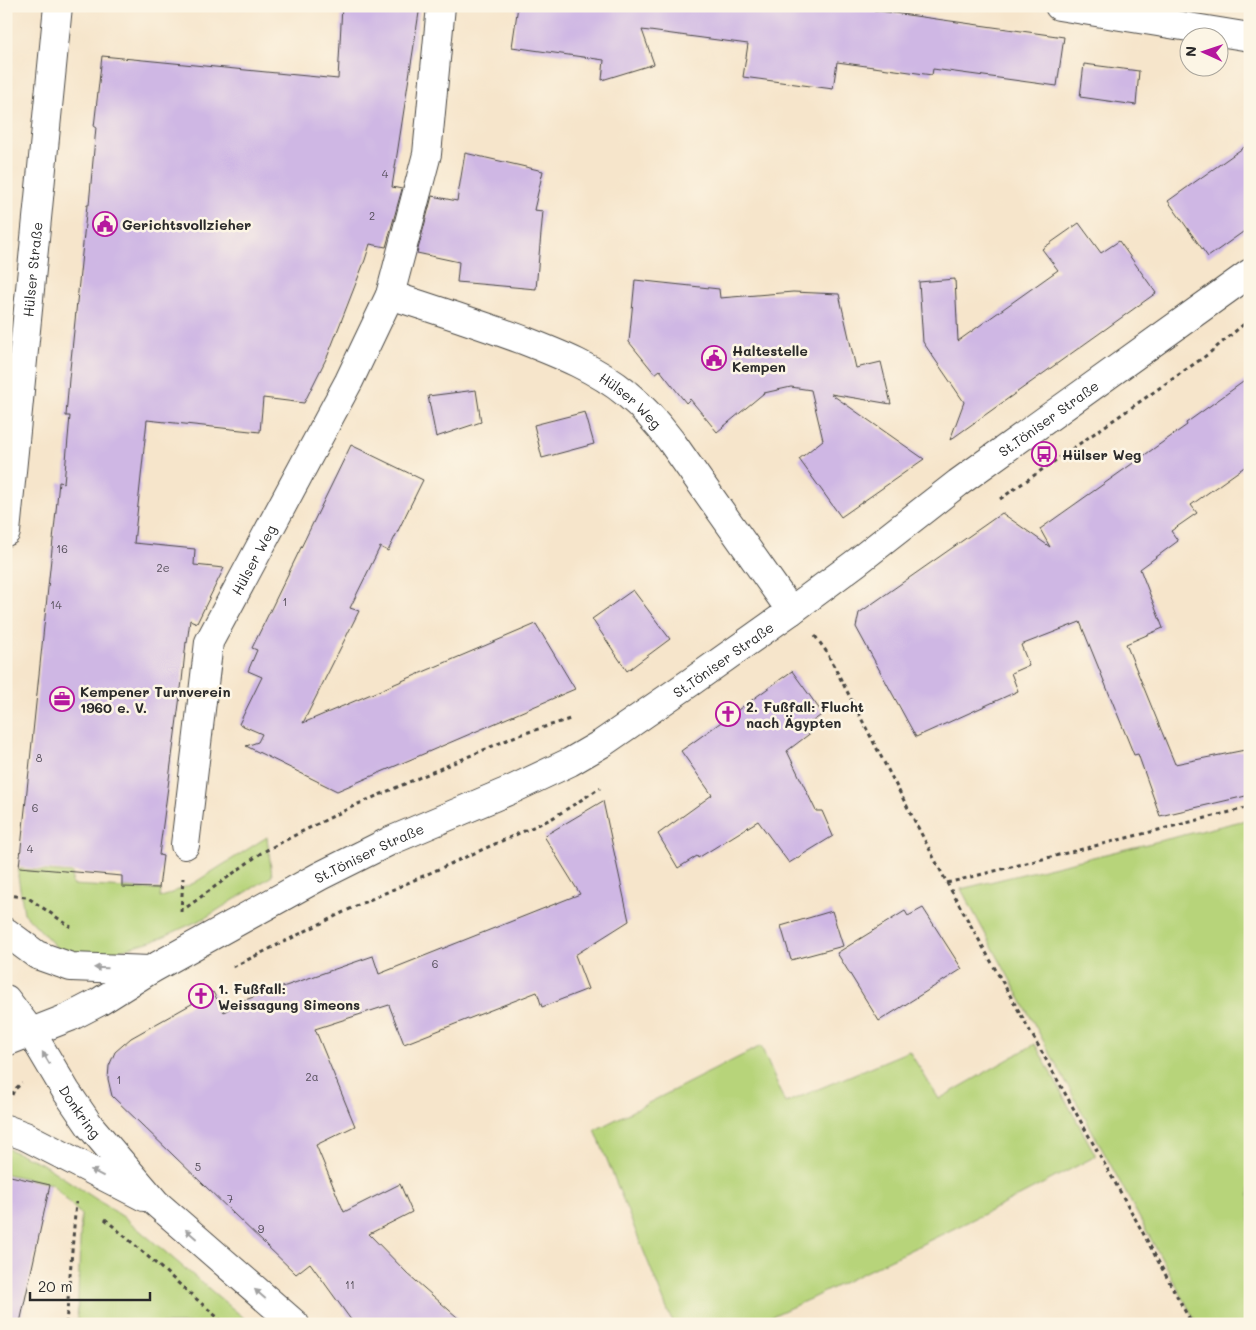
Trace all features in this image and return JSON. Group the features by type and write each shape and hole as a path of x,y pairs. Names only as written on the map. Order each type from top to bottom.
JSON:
{"main road":[{"name":"Hülser Straße","path":"6,532 58,6"},
{"name":"Hülser Weg","path":"185,845 209,642 349,381 390,295 427,154 441,6"},
{"path":"1058,6 1250,37"},
{"name":"St.Töniser Straße","path":"18,1037 70,1017 178,954 320,876 390,841 513,789 570,762 601,744 791,611 958,483 1250,273"},
{"name":"Hülser Weg","path":"390,295 482,325 560,354 594,372 626,393 650,414 671,441 791,611"},
{"path":"6,932 37,955 71,967 150,970"},
{"path":"6,999 18,1037"},
{"name":"Donkring","path":"18,1037 66,1091 90,1126 156,1203 295,1324"},
{"name":"Donkring","path":"6,1129 25,1136 156,1203"}],"path":[{"path":"791,611 816,637 826,651 947,883 1136,1220 1192,1324"},
{"path":"173,916 261,853 305,830 358,804 516,736 575,717"},
{"path":"947,883 1250,808"},
{"path":"178,954 185,845"},
{"path":"6,895 26,897 73,929"},
{"path":"66,1324 77,1194"},
{"path":"99,1213 225,1324"}],"green space":[{"path":"1250,819 1250,1324 1197,1324 961,889"},
{"path":"267,837 272,876 205,918 158,939 100,956 57,948 24,913 18,876 19,869 72,873 72,885 161,890 160,898 194,883"},
{"path":"1035,1044 1096,1156 1006,1203 812,1298 754,1324 673,1324 595,1130 761,1046 785,1103 909,1051 939,1099"},
{"path":"6,1148 41,1163 125,1218 251,1324 77,1324 81,1215 52,1184 6,1174"}],"building":[{"path":"342,6 420,6 392,187 402,189 386,247 370,244 328,355 304,403 263,398 260,432 147,420 134,543 195,549 194,565 224,568 197,623 190,620 159,855 163,856 159,888 122,887 122,876 19,867 59,482 64,483 70,416 66,416 69,379 87,205 89,205 96,127 94,127 102,56 338,79"},
{"path":"518,6 844,6 1064,37 1057,86 933,69 932,75 837,62 833,89 743,77 748,44 642,30 654,64 602,80 604,60 512,47"},
{"path":"1084,64 1139,71 1136,105 1080,97"},
{"path":"1250,143 1250,227 1208,257 1168,201"},
{"path":"465,153 543,171 534,210 543,211 536,289 457,282 459,262 417,253 432,196 457,201"},
{"path":"1079,223 1101,253 1119,241 1156,293 950,440 964,402 923,342 919,282 955,279 958,341 1058,270 1042,249"},
{"path":"635,280 719,289 720,298 793,292 839,294 856,368 881,362 891,404 831,394 924,459 841,517 799,459 823,440 811,390 791,387 764,393 717,432 690,399 686,403 660,370 655,374 629,342"},
{"path":"1250,377 1250,463 1191,505 1197,513 1171,531 1178,541 1140,569 1163,628 1126,644 1175,764 1250,749 1250,795 1160,816 1138,754 1134,755 1080,622 1021,645 1029,665 1011,673 1018,691 916,737 856,627 859,613 1002,513 1050,547 1040,529 1187,425 1186,423"},
{"path":"476,390 481,422 436,437 428,396"},
{"path":"585,412 594,444 542,458 534,425"},
{"path":"351,445 423,480 388,551 380,547 350,608 359,611 303,723 536,624 575,689 337,791 246,746 258,742 262,734 239,724 262,677 248,671 257,650 252,648"},
{"path":"633,590 670,639 627,671 592,619"},
{"path":"792,671 823,714 807,725 812,732 787,751 816,811 822,811 833,836 789,863 758,821 698,858 697,856 678,868 658,834 712,795 681,751"},
{"path":"603,801 629,921 575,955 588,989 542,1007 537,992 404,1044 389,1005 315,1029 355,1126 316,1145 344,1212 400,1184 412,1212 369,1234 408,1274 465,1324 354,1324 310,1263 296,1274 112,1096 108,1079 109,1066 115,1052 131,1038 213,992 224,1012 239,1002 373,956 379,974 580,894 544,836"},
{"path":"923,908 962,969 879,1021 837,953 905,911 908,916"},
{"path":"832,911 843,946 791,960 781,926"},
{"path":"6,1175 50,1185 20,1323 6,1322"}],"place":[{"name":"Gerichtsvollzieher","path":"105,224"},
{"name":"Haltestelle Kempen","path":"714,358"},
{"name":"Hülser Weg","path":"1044,454"},
{"name":"Kempener Turnverein 1960 e. V.","path":"62,699"},
{"name":"2. Fußfall: Flucht nach Ägypten","path":"728,714"},
{"name":"1. Fußfall: Weissagung Simeons","path":"201,996"}]}
